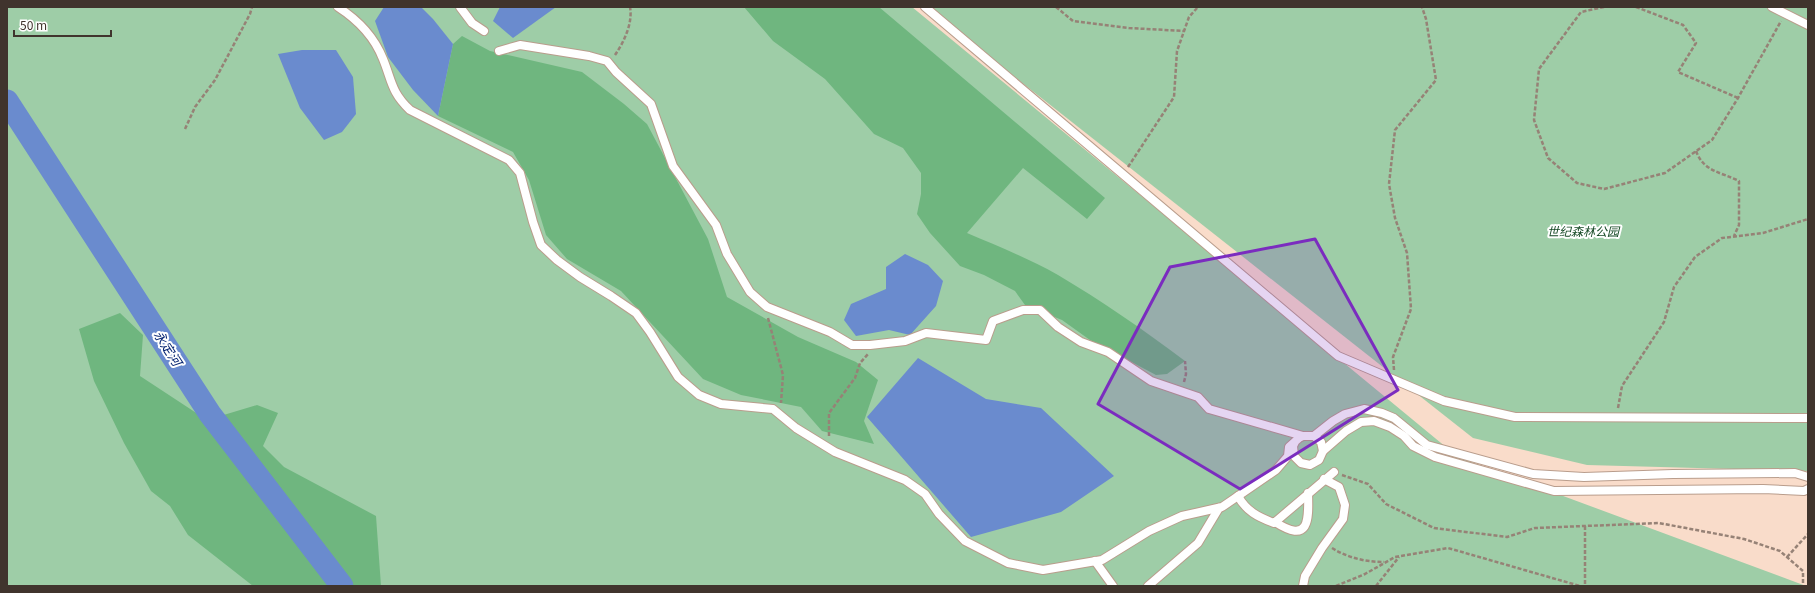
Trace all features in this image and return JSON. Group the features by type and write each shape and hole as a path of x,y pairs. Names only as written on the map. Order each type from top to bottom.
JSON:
{"lane":[{"path":"338,7 353,17 369,34 383,59 390,83 399,100 410,110 509,160 520,173 533,222 541,245 580,278 636,313 650,332 678,377 699,395 721,404 773,409 796,428 830,448 904,480 925,494 939,514 965,541 1008,563 1042,570 1102,560 1149,531 1182,516 1218,508 1238,496 1276,470 1288,456 1289,446 1303,436"},
{"path":"460,7 472,23 484,31"},
{"path":"925,7 1338,356 1444,401 1515,417 1617,416 1808,418"},
{"path":"1772,7 1808,25"},
{"path":"499,51 520,45 588,56 607,61 616,72 651,104 674,166 716,225 727,254 750,292 767,307 830,332 852,345 905,342 926,333 986,340 993,321 1023,310 1040,310 1058,327 1081,342 1108,352 1151,381 1198,397 1209,409 1303,436 1314,436 1333,421 1345,414 1364,410 1382,413 1394,418 1427,445 1533,474 1584,477 1666,474 1795,473 1808,477"},
{"path":"1323,451 1346,431 1361,422 1374,421 1390,426 1404,436 1413,446 1435,457 1554,491 1763,489 1804,491 1808,489"},
{"path":"1295,442 1293,446 1294,456 1300,464 1310,465 1315,463 1322,456 1323,451 1321,442 1314,436"},
{"path":"1274,522 1334,472"},
{"path":"1303,586 1305,576 1325,543 1343,519 1345,504 1339,487 1324,479"},
{"path":"1238,496 1243,504 1252,513 1260,518 1295,531 1302,530 1308,522 1308,493"},
{"path":"1148,586 1198,543 1218,508"},
{"path":"1094,561 1113,586"}],"path":[{"path":"185,129 195,107 215,80 232,45 250,14 252,7"},
{"path":"609,64 623,44 631,15 630,7"},
{"path":"1056,7 1073,21 1129,28 1184,31"},
{"path":"1123,174 1174,97 1176,51 1189,17 1198,7"},
{"path":"1396,380 1393,357 1411,309 1407,253 1395,218 1390,184 1396,130 1436,80 1426,19 1422,7"},
{"path":"1604,7 1581,12 1539,69 1534,120 1548,158 1577,183 1604,189 1665,173 1712,140 1738,98 1785,13"},
{"path":"1636,7 1683,25 1696,43 1678,72 1738,98"},
{"path":"1696,151 1700,160 1708,168 1726,174 1739,181 1739,225 1734,236"},
{"path":"1617,416 1622,386 1664,322 1674,287 1695,257 1722,238 1763,233 1808,219"},
{"path":"764,303 783,375 780,415"},
{"path":"830,448 828,413 855,378 860,363 868,354 872,345"},
{"path":"1182,392 1186,374 1185,361"},
{"path":"1334,472 1368,484 1386,504 1434,528 1507,537 1535,528 1659,523 1744,539 1780,551 1803,571 1803,586"},
{"path":"1585,526 1585,586"},
{"path":"1787,557 1808,534"},
{"path":"1325,543 1344,555 1370,562 1385,562"},
{"path":"1336,586 1365,574 1395,557 1448,548 1580,586"},
{"path":"1376,586 1400,556"}],"highlighted area":[{"path":"1315,239 1398,390 1240,489 1098,404 1170,267"}],"green space":[{"path":"7,7 912,7 1458,457 1806,586 7,586"},
{"path":"744,7 879,7 1105,198 1087,219 1023,168 967,233 1025,258 1058,275 1123,316 1185,361 1167,374 1156,375 1090,340 1062,320 1025,305 1015,291 984,275 960,266 930,233 917,214 921,194 921,173 903,148 874,134 825,79 773,41"},
{"name":"世纪森林公园","path":"926,7 1808,7 1808,471 1587,465 1473,438"},
{"path":"462,36 490,51 582,72 624,104 647,124 708,239 727,297 798,337 856,362 878,380 864,421 874,444 822,431 801,407 741,395 703,379 621,291 567,259 546,235 529,180 513,152 438,116 453,44"},
{"path":"120,313 143,335 140,376 207,420 257,405 278,413 263,446 284,467 376,516 381,586 253,586 188,535 170,506 151,491 124,443 94,381 79,329"}],"water":[{"path":"384,7 421,7 433,19 453,44 438,116 413,90 388,57 375,21"},
{"path":"500,7 556,7 513,38 493,21"},
{"path":"302,50 336,50 353,77 356,114 342,132 324,140 300,108 278,54"},
{"path":"905,254 928,265 943,281 936,306 910,335 889,330 856,336 844,320 851,304 886,289 886,267"},
{"path":"918,358 986,399 1041,408 1114,476 1061,512 971,537 867,417"}],"waterway":[{"name":"永定河","path":"7,101 210,414 342,586"}]}
